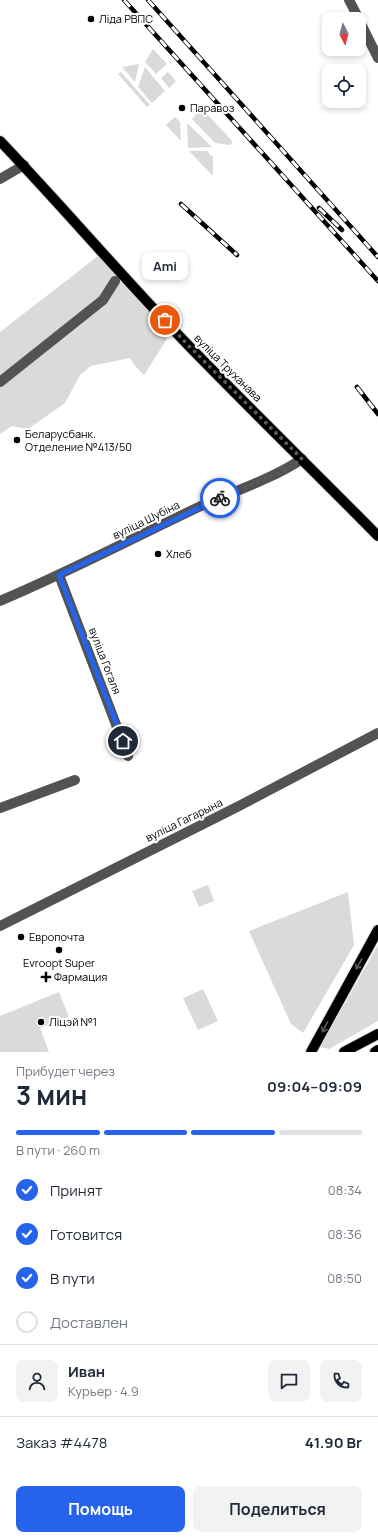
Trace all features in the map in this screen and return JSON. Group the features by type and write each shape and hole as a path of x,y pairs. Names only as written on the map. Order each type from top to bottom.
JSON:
{"main road":[{"name":"вуліца Труханава","path":"0,141 24,165 103,254 188,345 378,536"},
{"path":"311,1052 378,930"},
{"path":"344,1052 378,1034"}],"street":[{"path":"349,0 355,12"},
{"path":"366,33 378,58"},
{"path":"0,179 24,165"},
{"path":"0,382 103,300 115,281"},
{"name":"вуліца Шубіна","path":"0,601 59,575 204,505 284,471 302,459"},
{"name":"вуліца Гогаля","path":"59,575 128,756"},
{"name":"вуліца Гагарына","path":"0,926 239,806 378,733"},
{"path":"0,808 75,780"}],"shaded area":[{"path":"153,49 167,64 156,74 145,62"},
{"path":"139,64 135,82 122,67"},
{"path":"145,67 165,91 152,103 138,87"},
{"path":"121,72 150,105 147,107 118,74"},
{"path":"168,72 176,81 169,88 161,78"},
{"path":"195,101 233,142 230,145 215,143 192,119 196,115 188,107"},
{"path":"175,117 180,122 181,141 166,125"},
{"path":"187,123 212,147 188,148"},
{"path":"189,151 207,151 213,157 213,176"},
{"path":"98,256 152,315 167,339 144,375 135,366 130,358 91,366 80,375 65,403 28,429 12,426 0,434 0,332"},
{"path":"208,885 214,901 199,907 192,891"},
{"path":"348,892 354,945 303,1033 291,1024 249,931"},
{"path":"378,945 378,1021 329,1049 320,1047"},
{"path":"203,989 218,1021 198,1030 183,998"},
{"path":"59,992 69,1017 40,1028 49,1052 0,1052 0,1016"}],"railway":[{"path":"124,0 378,281"},
{"path":"148,0 378,257"},
{"path":"181,204 237,255"},
{"path":"319,208 342,230"},
{"path":"357,387 378,414"}],"way so far":[{"path":"165,320 302,459 284,471 220,498"}],"place":[{"name":"Ліда РВПС","path":"91,19"},
{"name":"Паравоз","path":"182,108"},
{"name":"Ami","path":"165,320"},
{"name":"Беларусбанк. Отделение №413/50","path":"17,440"},
{"name":"Хлеб","path":"158,554"},
{"name":"Европочта","path":"21,937"},
{"name":"Evroopt Super","path":"59,950"},
{"name":"Фармация","path":"46,977"},
{"name":"Ліцэй №1","path":"41,1022"}],"route":[{"path":"123,741 59,575 220,498"}]}
